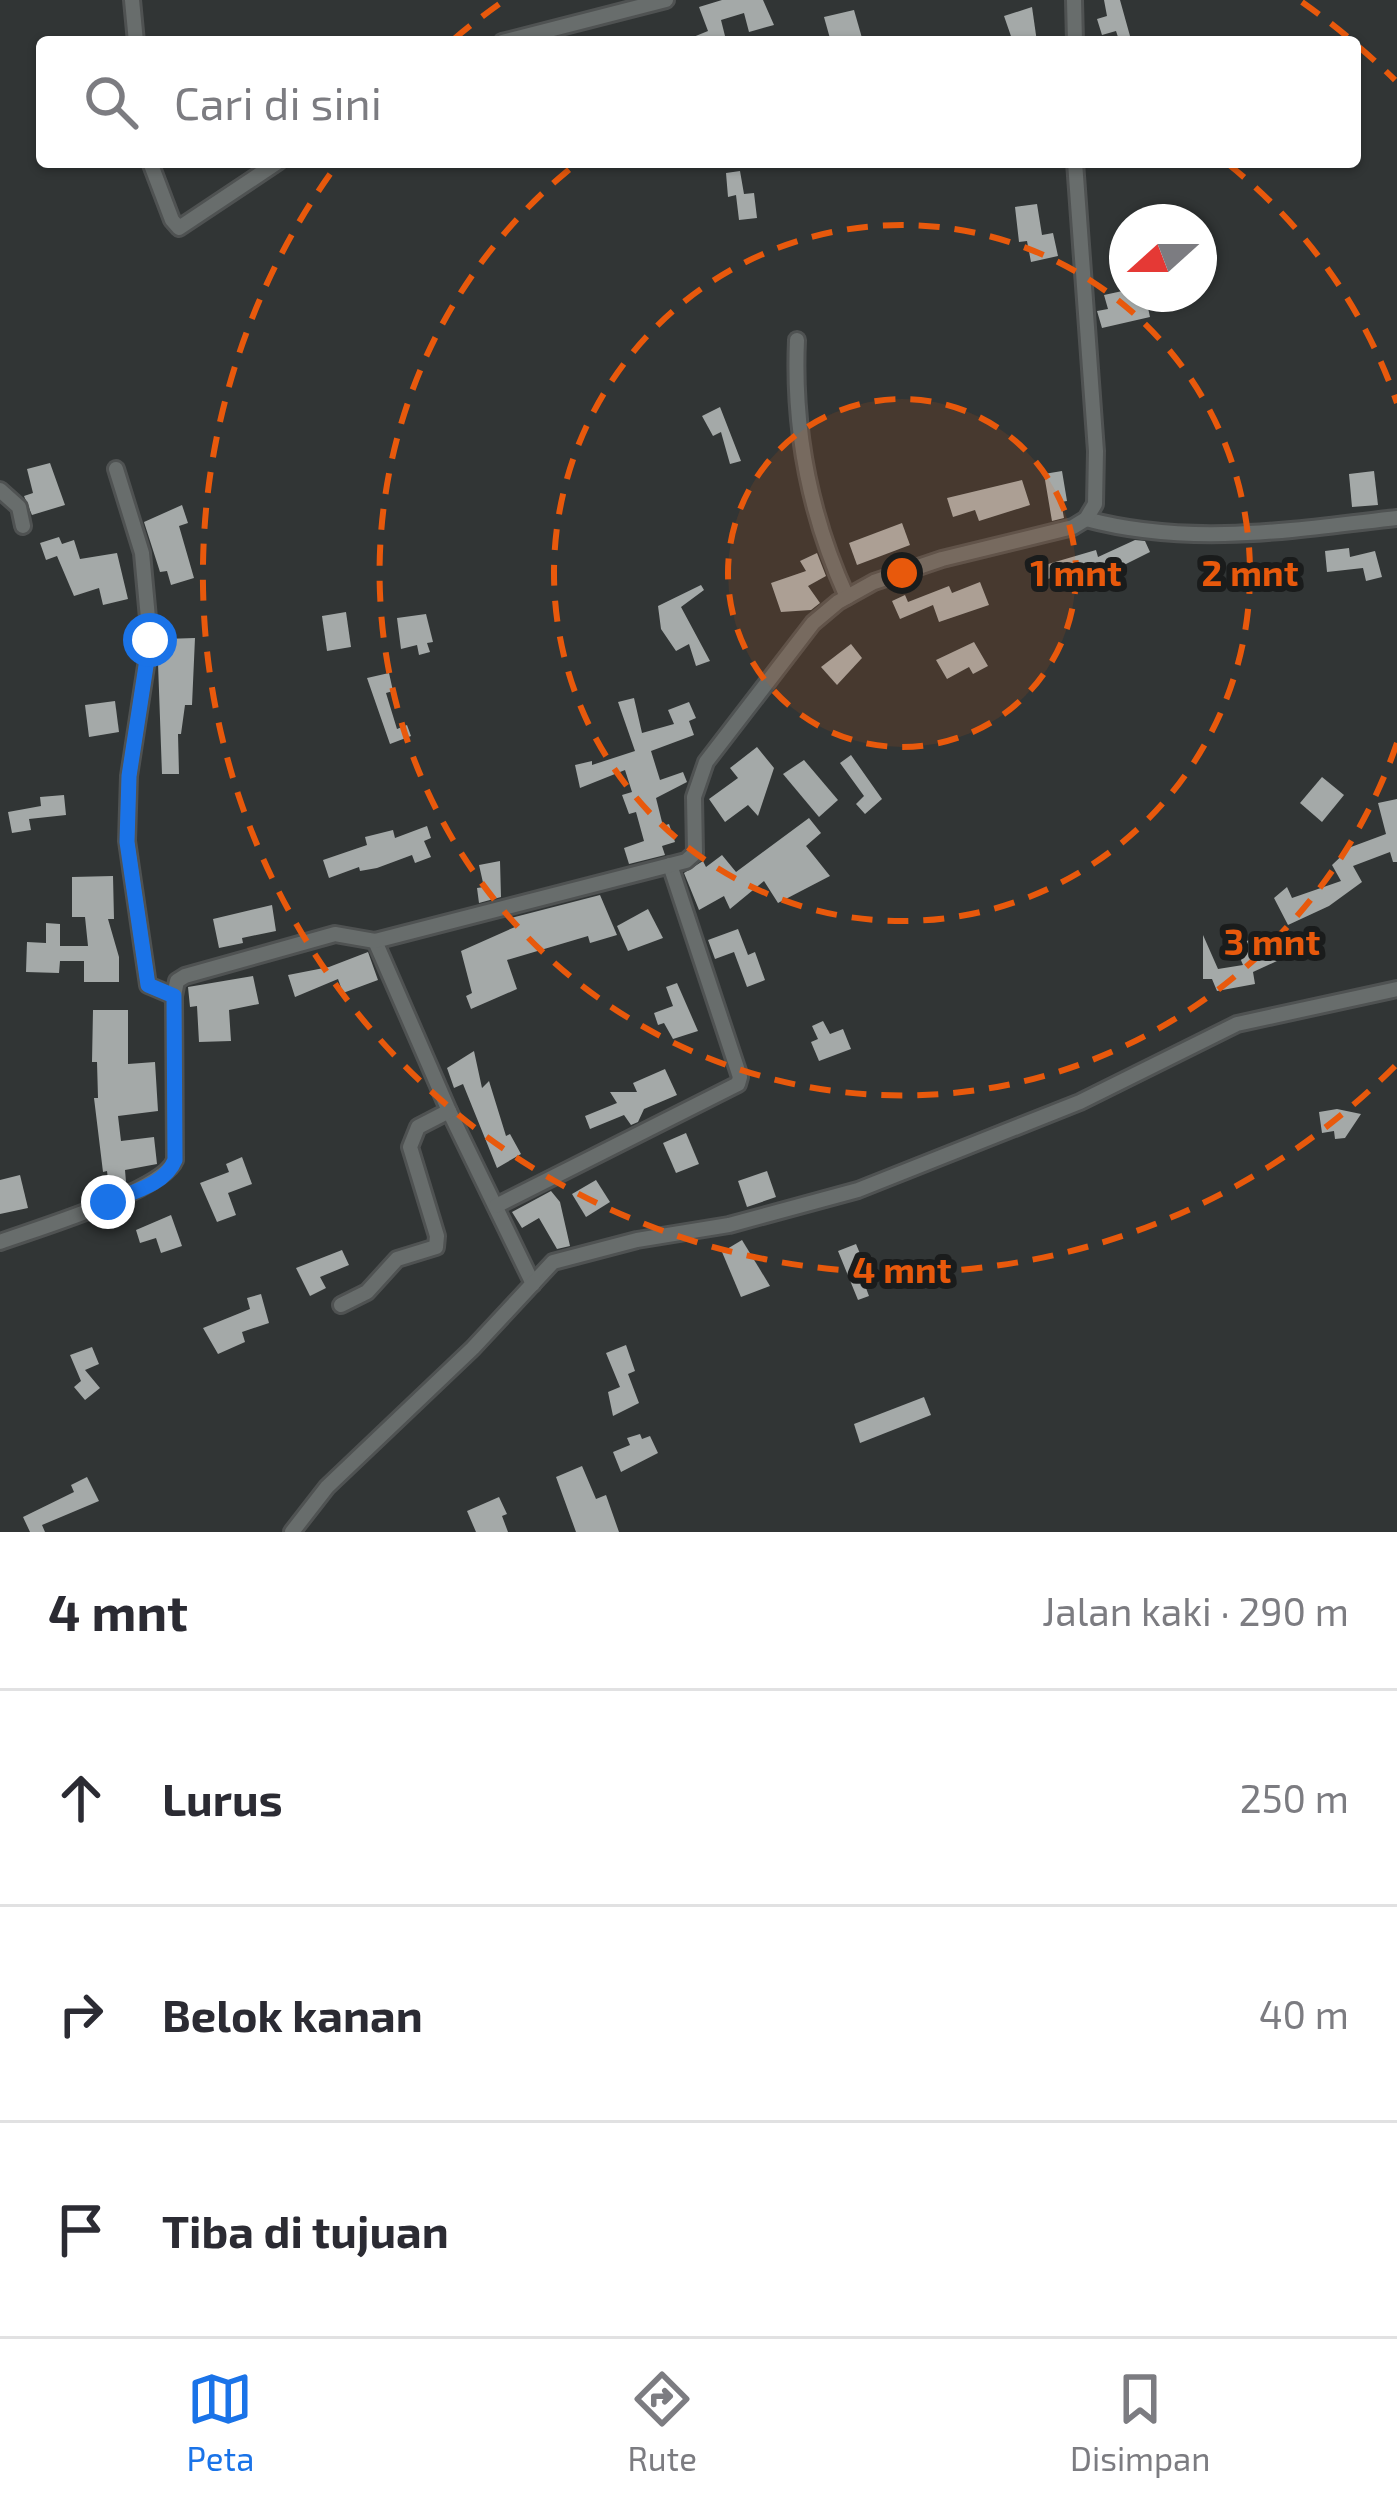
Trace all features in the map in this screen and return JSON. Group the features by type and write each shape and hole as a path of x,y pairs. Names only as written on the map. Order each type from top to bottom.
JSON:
{"street":[{"path":"132,0 135,36"},
{"path":"525,36 666,0"},
{"path":"1074,0 1075,36"},
{"path":"152,168 178,228 269,168"},
{"path":"0,1242 142,1188 170,1171 175,1160 177,981 334,934 375,941 686,861 695,853 694,797 706,762 813,623 874,582 1086,519 1095,504 1096,451 1075,168"},
{"path":"797,340 795,388 805,470 824,546 848,597"},
{"path":"116,469 142,553 150,640 129,776 127,842 148,985 174,996"},
{"path":"0,490 19,507 23,526"},
{"path":"1086,519 1130,531 1213,537 1396,522"},
{"path":"496,1206 738,1084 740,1077 670,865"},
{"path":"375,941 449,1111 533,1283"},
{"path":"292,1532 328,1486 473,1348 553,1262 637,1240 729,1225 858,1190 1080,1102 1237,1024 1397,989"},
{"path":"341,1305 367,1292 397,1259 437,1245 411,1140 418,1127 449,1111"}],"building":[{"path":"722,0 763,0 774,25 749,32 744,13 721,20 725,36 696,36 708,31 699,7"},
{"path":"1104,0 1120,0 1130,36 1118,36 1116,31 1102,35 1097,19 1107,16"},
{"path":"1032,7 1036,36 1011,36 1004,16"},
{"path":"854,10 861,36 829,36 824,17"},
{"path":"740,171 744,194 754,193 757,218 739,220 736,195 728,197 726,173"},
{"path":"1037,204 1042,235 1053,233 1058,256 1031,262 1027,241 1019,242 1015,207"},
{"path":"1109,294 1109,312 1149,312 1150,317 1102,328 1097,311 1108,309 1104,295"},
{"path":"720,407 741,461 730,464 721,432 713,436 702,416"},
{"path":"50,463 65,505 32,515 24,496 33,493 27,469"},
{"path":"1062,471 1067,501 1061,502 1064,518 1052,521 1044,474"},
{"path":"1374,471 1378,505 1352,507 1349,474"},
{"path":"1022,480 1030,505 979,521 975,510 953,517 947,498"},
{"path":"182,505 188,523 179,526 194,578 171,585 167,571 160,572 144,522"},
{"path":"902,523 910,545 857,565 849,543"},
{"path":"59,537 62,544 74,540 80,559 117,553 128,599 103,605 99,588 74,596 57,556 46,560 40,543"},
{"path":"1135,540 1145,541 1150,552 1104,575 1106,579 1080,587 1075,571 1041,581 1038,567 1096,550 1098,557"},
{"path":"1349,548 1350,557 1375,551 1382,577 1366,581 1363,568 1327,572 1325,551"},
{"path":"817,553 826,576 808,586 820,603 811,610 781,612 771,583 806,571 800,561"},
{"path":"980,582 989,605 939,622 933,605 900,619 892,601 905,595 908,602 949,586 952,593"},
{"path":"701,585 704,590 681,607 710,661 696,666 689,644 676,651 661,629 658,606"},
{"path":"346,612 351,647 327,651 322,616"},
{"path":"426,614 433,642 427,643 430,652 419,655 417,645 401,649 397,618"},
{"path":"195,638 192,705 185,705 178,734 179,774 162,774 158,663 164,663 164,639"},
{"path":"974,642 988,666 973,674 969,667 947,679 936,660"},
{"path":"851,644 862,658 837,685 821,667"},
{"path":"389,673 393,691 386,693 397,729 407,725 411,736 390,744 367,678"},
{"path":"634,698 642,733 674,724 668,710 689,702 696,718 689,721 694,735 651,751 660,780 683,772 687,782 656,798 663,826 669,824 675,842 662,846 665,855 629,864 624,848 644,841 636,812 629,814 622,795 632,792 625,770 580,788 575,765 592,761 592,765 635,751 618,702"},
{"path":"115,701 119,732 89,737 85,705"},
{"path":"757,747 774,768 758,816 748,805 725,822 709,799 738,778 730,768"},
{"path":"851,755 882,799 865,814 856,804 864,796 840,763"},
{"path":"804,760 838,800 819,817 783,774"},
{"path":"1322,777 1344,795 1322,822 1300,803"},
{"path":"64,795 66,815 29,819 31,830 12,833 8,812 41,806 40,797"},
{"path":"1397,799 1397,862 1390,852 1353,866 1362,882 1329,906 1288,925 1274,898 1287,887 1292,898 1341,881 1332,865 1351,847 1386,834 1378,803"},
{"path":"809,818 821,833 806,846 830,876 778,903 764,881 730,909 724,896 699,910 684,873 703,861 706,867 722,855 736,872"},
{"path":"427,826 431,838 424,841 431,857 415,863 412,855 329,878 323,860 367,845 365,837 393,830 395,838"},
{"path":"500,861 501,897 479,903 477,888 484,887 479,865"},
{"path":"113,876 114,919 108,919 119,957 119,982 84,982 84,961 60,961 59,973 26,972 27,942 46,943 46,923 60,924 60,946 88,946 85,917 72,917 72,877"},
{"path":"600,895 617,935 590,943 588,936 507,960 517,989 471,1009 466,996 472,993 461,951 515,927 511,918"},
{"path":"272,905 276,931 219,948 213,919"},
{"path":"648,909 663,938 628,951 617,926"},
{"path":"738,929 748,955 755,952 765,980 747,987 734,952 715,959 708,940"},
{"path":"1203,935 1218,969 1243,965 1235,946 1254,938 1261,955 1272,951 1277,961 1253,972 1255,984 1217,991 1212,979 1203,979"},
{"path":"368,952 378,980 343,993 338,979 295,997 288,975 329,967"},
{"path":"253,976 259,1004 229,1010 231,1041 199,1042 197,1006 190,1007 188,987"},
{"path":"677,983 698,1031 673,1039 664,1023 658,1025 654,1013 673,1006 666,987"},
{"path":"93,1010 128,1010 128,1064 155,1062 158,1111 118,1116 121,1141 154,1137 157,1164 125,1170 126,1182 109,1187 94,1098 98,1098 97,1062 92,1062"},
{"path":"823,1021 830,1034 843,1029 851,1049 819,1061 811,1042 818,1039 812,1026"},
{"path":"474,1051 482,1088 489,1081 506,1136 510,1134 521,1154 497,1168 463,1084 454,1088 447,1068"},
{"path":"665,1069 677,1095 644,1109 631,1125 624,1115 590,1129 585,1116 617,1103 610,1092 637,1092 633,1083"},
{"path":"1337,1109 1361,1114 1345,1138 1335,1139 1334,1131 1322,1133 1319,1112"},
{"path":"686,1133 699,1164 676,1173 663,1143"},
{"path":"242,1157 252,1184 228,1193 236,1215 217,1222 200,1183 229,1172 226,1164"},
{"path":"767,1171 776,1197 747,1207 738,1181"},
{"path":"20,1175 28,1208 0,1214 0,1180"},
{"path":"596,1180 610,1202 586,1217 572,1194"},
{"path":"551,1191 560,1202 570,1246 557,1249 539,1218 522,1228 512,1212"},
{"path":"171,1215 182,1246 161,1253 156,1238 140,1243 136,1230"},
{"path":"742,1240 770,1286 741,1297 722,1252"},
{"path":"856,1244 872,1268 860,1272 869,1296 858,1300 838,1251"},
{"path":"342,1250 349,1265 320,1277 326,1288 310,1296 296,1268"},
{"path":"261,1294 269,1323 242,1332 245,1342 218,1354 203,1328 250,1309 247,1298"},
{"path":"626,1345 635,1371 628,1374 639,1403 613,1416 608,1392 620,1387 606,1353"},
{"path":"92,1347 99,1364 85,1370 100,1388 85,1400 74,1387 81,1381 70,1355"},
{"path":"924,1397 931,1415 860,1443 854,1424"},
{"path":"640,1434 642,1439 650,1436 658,1453 621,1472 613,1452 630,1445 627,1438"},
{"path":"582,1466 596,1499 606,1495 619,1532 576,1532 556,1477"},
{"path":"87,1477 99,1501 42,1525 45,1532 30,1532 23,1517 74,1492 71,1485"},
{"path":"499,1497 508,1532 476,1532 467,1511"}],"route":[{"path":"108,1202 158,1181 175,1160 174,996 148,985 127,842 129,776 150,640"}]}
